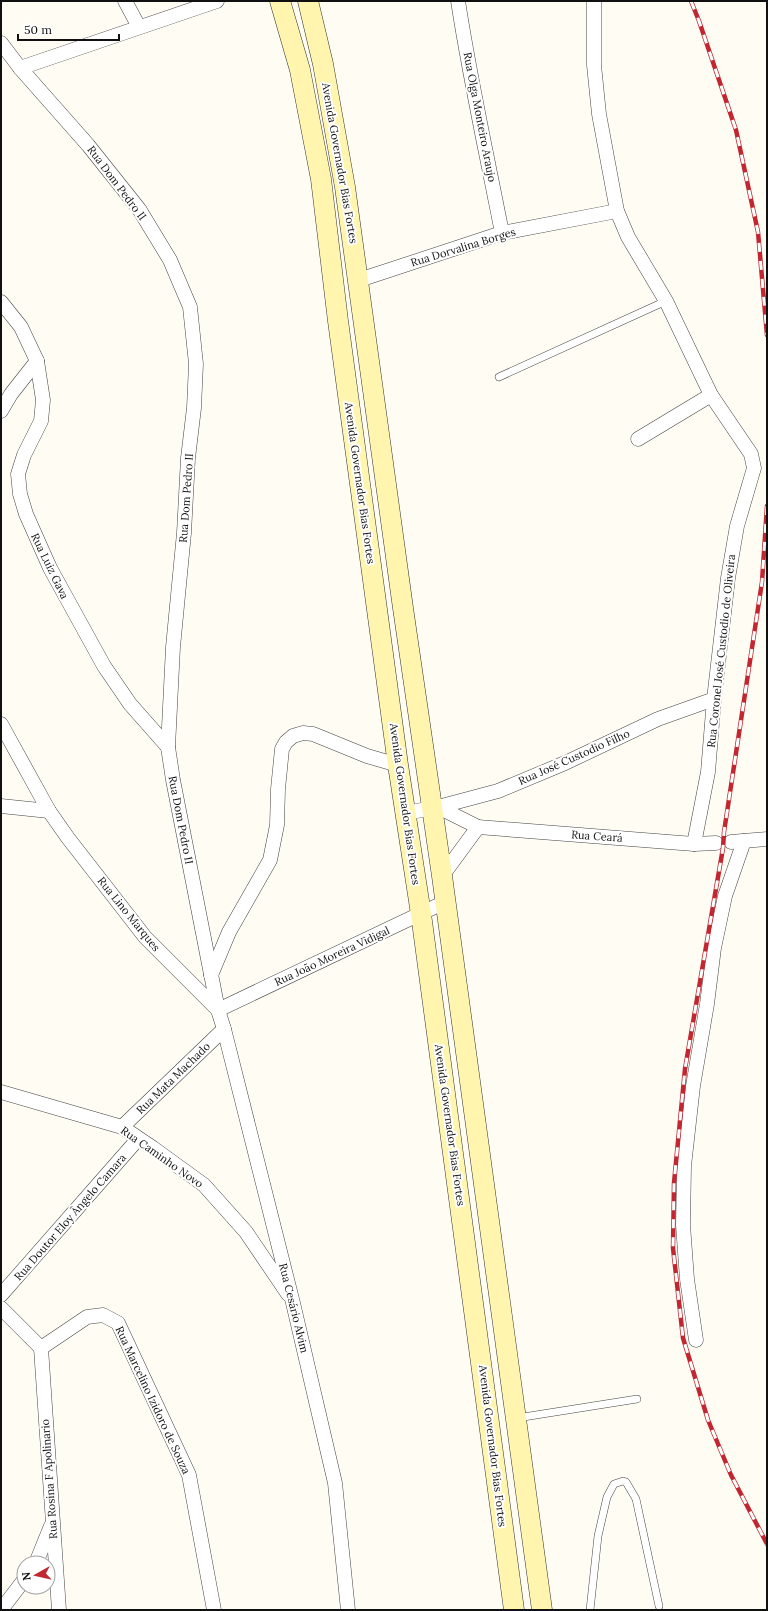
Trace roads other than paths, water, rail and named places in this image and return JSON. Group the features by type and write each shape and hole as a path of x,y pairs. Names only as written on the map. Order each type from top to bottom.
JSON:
{"main road":[{"name":"Avenida Governador Bias Fortes","path":"280,1 300,70 321,179 338,321 398,765 421,914 462,1210 514,1610"},
{"name":"Avenida Governador Bias Fortes","path":"308,1 331,107 359,280 403,608 435,807 445,902 542,1610"},
{"path":"338,321 363,314"},
{"path":"378,611 403,608"},
{"path":"462,1210 487,1206"},
{"path":"488,1409 515,1412"}],"street":[{"path":"125,1 139,27"},
{"path":"20,68 217,1"},
{"name":"Rua Olga Monteiro Araujo","path":"458,1 476,106 486,148 502,233"},
{"name":"Rua Coronel José Custodio de Oliveira","path":"594,1 594,66 599,114 617,212 622,227 666,301 711,395 751,454 754,463 737,526 728,578 714,699 708,772 694,844"},
{"name":"Rua Dom Pedro II","path":"1,44 20,68 88,145 139,209 170,260 190,307 196,364 194,408 188,458 184,533 173,648 168,747 173,780 218,1010"},
{"name":"Rua Dorvalina Borges","path":"359,280 502,233 617,212"},
{"name":"Rua Luiz Gava","path":"1,302 21,327 37,361 43,400 42,421 24,455 18,474 20,494 26,514 50,568 104,666 130,704 168,747"},
{"path":"1,411 11,394 37,361"},
{"path":"638,439 711,395"},
{"name":"Rua José Custodio Filho","path":"435,807 498,790 565,763 658,720 714,699"},
{"name":"Rua Lino Marques","path":"1,725 49,811 145,937 218,1010"},
{"path":"211,975 229,932 270,860 276,826 282,749 286,742 293,736 303,733 313,734 367,756 398,765"},
{"path":"1,806 49,811"},
{"path":"406,813 435,807"},
{"name":"Rua Ceará","path":"435,807 478,827 694,844 716,843"},
{"path":"442,876 478,827"},
{"path":"696,1340 687,1279 683,1225 684,1166 693,1086 707,1004 714,948 737,842 767,839"},
{"name":"Rua João Moreira Vidigal","path":"218,1010 445,902"},
{"name":"Rua Cesário Alvim","path":"218,1010 224,1028 293,1303 335,1483 348,1610"},
{"name":"Rua Mata Machado","path":"122,1127 224,1028"},
{"name":"Rua Caminho Novo","path":"1,1092 122,1127 153,1148 204,1185 246,1232 293,1303"},
{"name":"Rua Doutor Eloy Ângelo Camara","path":"1,1295 138,1139"},
{"path":"1,1308 41,1348"},
{"name":"Rua Marcelino Izidoro de Souza","path":"41,1348 87,1317 103,1315 118,1323 190,1475 214,1610"},
{"name":"Rua Rosina F Apolinario","path":"41,1348 59,1610"},
{"path":"39,1555 52,1524"},
{"path":"1,1610 16,1590"}],"lane":[{"path":"499,377 666,301"},
{"path":"515,1412 637,1399"},
{"path":"590,1610 598,1536 607,1497 614,1484 623,1481 626,1482 636,1499 659,1606"}],"railway":[{"path":"691,1 736,130 758,232 767,335"},
{"path":"767,506 762,582 724,832 723,848 685,1069 674,1183 673,1248 683,1338 708,1420 731,1475 767,1544"}]}
